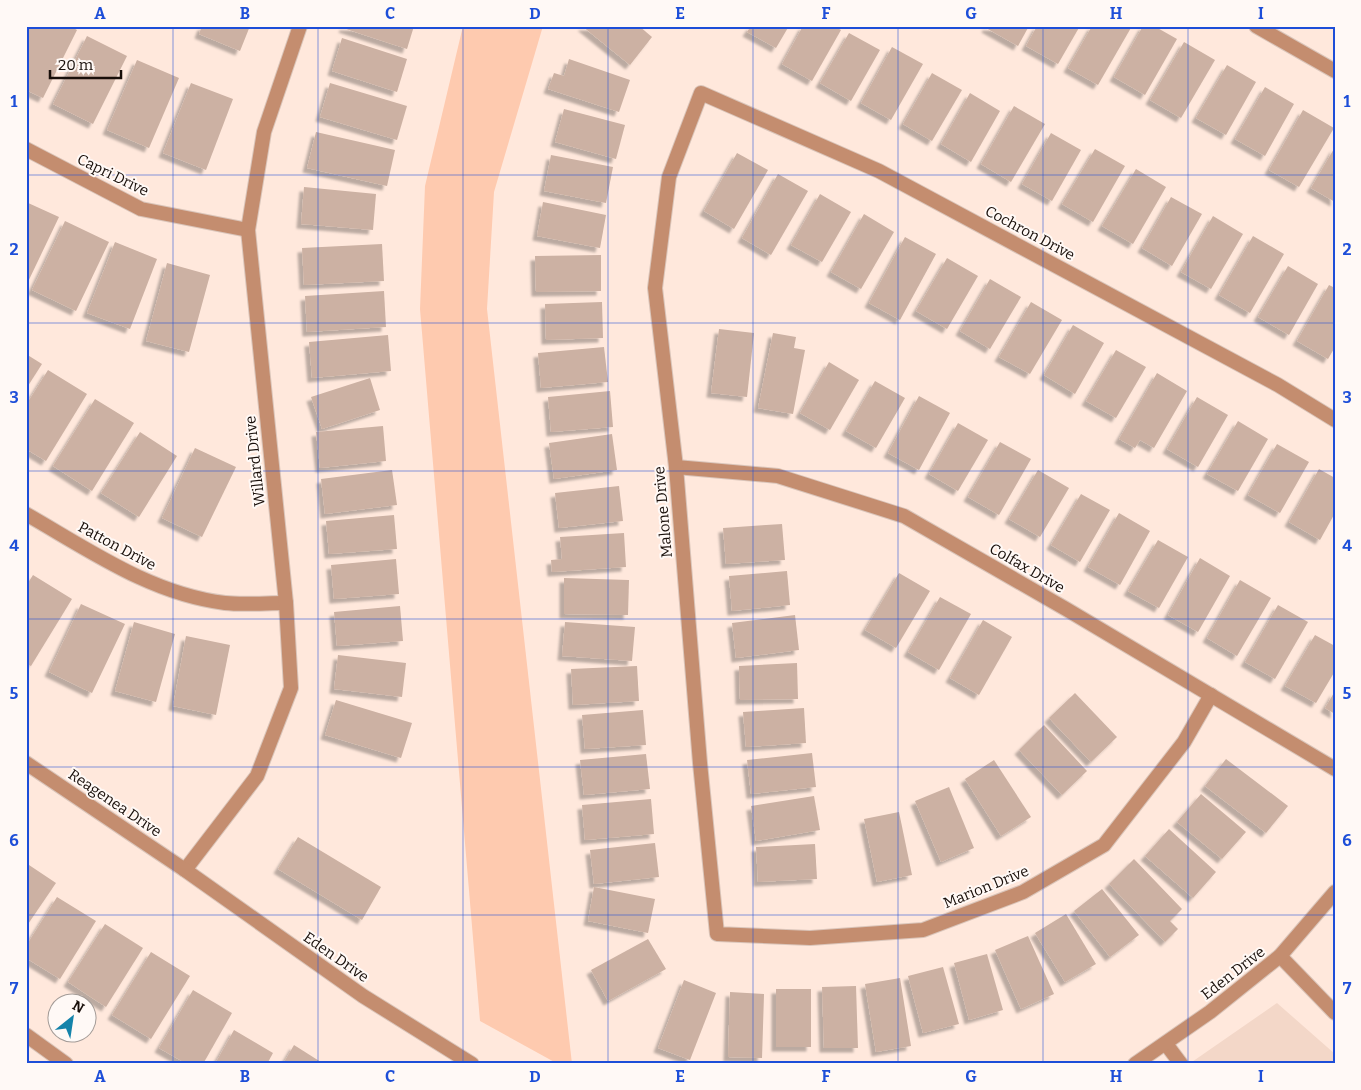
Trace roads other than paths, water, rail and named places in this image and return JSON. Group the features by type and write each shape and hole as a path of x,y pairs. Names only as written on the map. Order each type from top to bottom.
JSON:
{"street":[{"name":"Willard Drive","path":"185,870 257,776 291,688 286,603 248,230 264,132 300,26"},
{"path":"1256,26 1335,71"},
{"name":"Cochron Drive","path":"701,93 879,171 1278,385 1335,420"},
{"name":"Malone Drive","path":"701,93 669,176 655,288 676,467 699,754 717,934"},
{"name":"Capri Drive","path":"26,150 141,209 248,230"},
{"name":"Colfax Drive","path":"676,467 778,476 904,516 1066,609 1335,769"},
{"name":"Patton Drive","path":"26,514 135,577 180,593 225,603 286,603"},
{"name":"Marion Drive","path":"717,934 810,938 923,930 1023,892 1104,845 1184,742 1211,695"},
{"name":"Reagenea Drive","path":"26,763 185,870"},
{"name":"Eden Drive","path":"185,870 362,996 472,1064"},
{"name":"Eden Drive","path":"1135,1064 1210,1012 1280,956 1335,892"},
{"path":"1280,956 1335,1012"},
{"path":"26,1035 66,1064"},
{"path":"1166,1044 1182,1064"}]}
